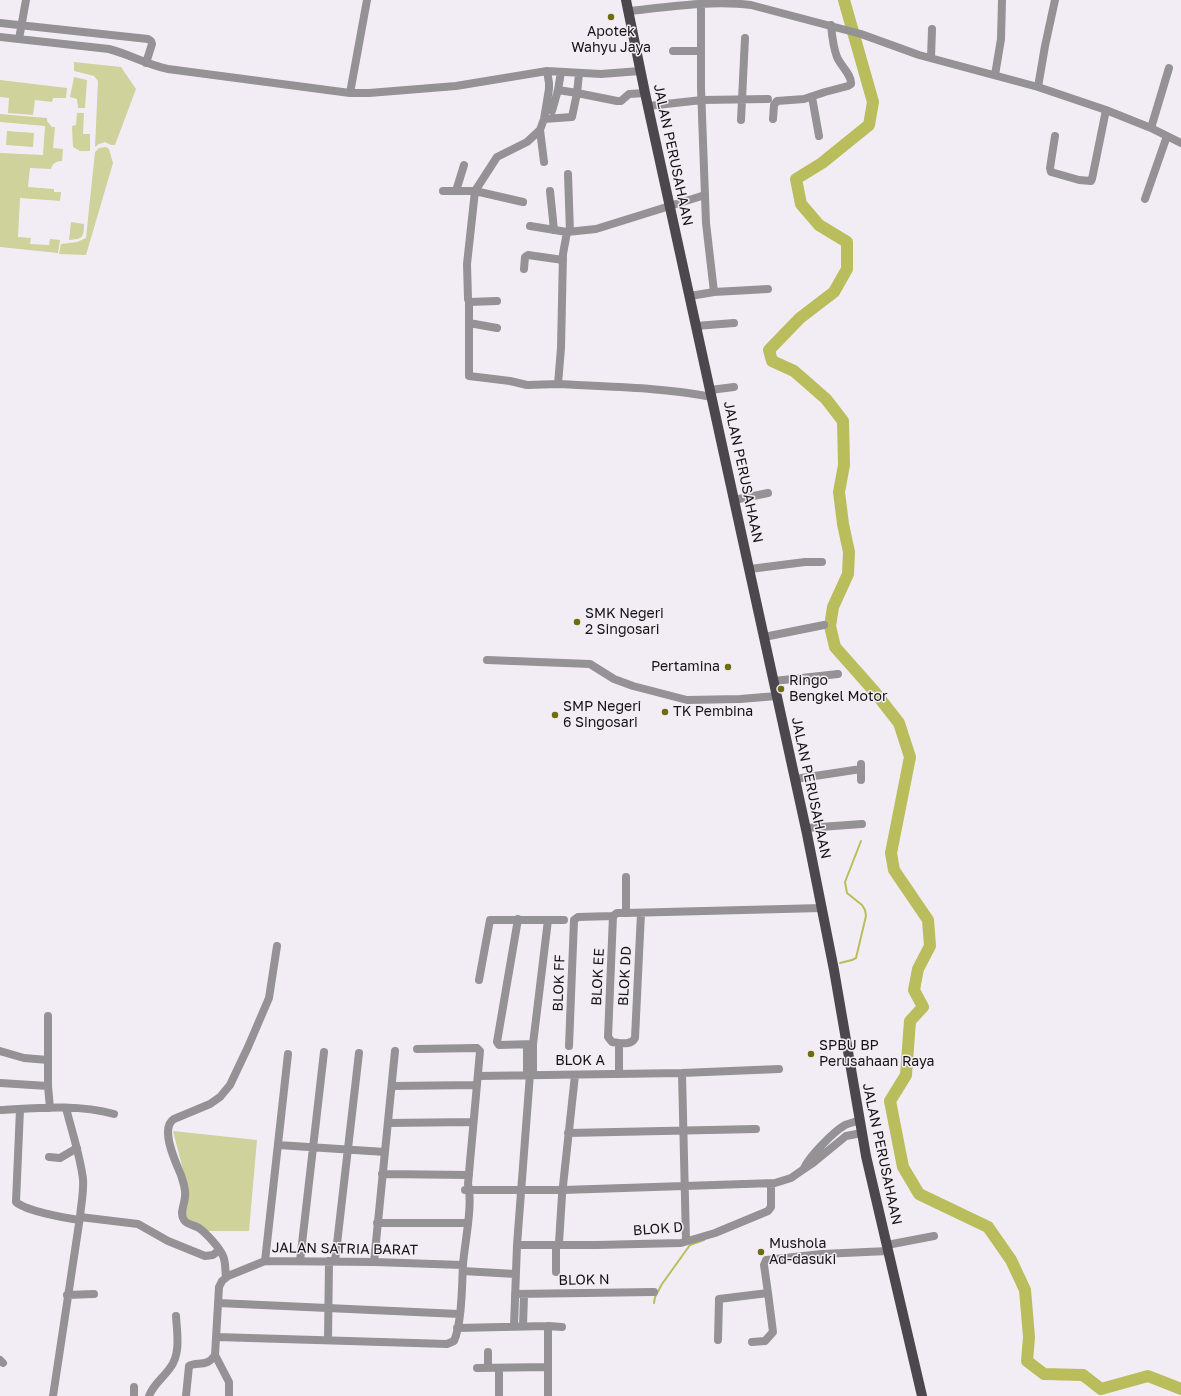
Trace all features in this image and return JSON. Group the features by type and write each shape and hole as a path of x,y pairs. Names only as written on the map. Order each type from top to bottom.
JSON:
{"main road":[{"name":"JALAN PERUSAHAAN","path":"626,0 640,71 806,828 822,908 862,1133 887,1248 922,1396"}],"street":[{"path":"19,39 26,0"},
{"path":"350,93 367,0"},
{"path":"995,75 1001,40 1002,0"},
{"path":"1038,87 1055,0"},
{"path":"629,11 706,3 745,4 861,34 912,53 1038,87 1106,110 1181,142"},
{"path":"706,3 701,51 702,100 708,246 714,292"},
{"path":"0,23 148,40 151,41 152,44 146,63"},
{"path":"773,119 774,105 777,101 802,100 851,84 851,80 839,62 835,52 835,27"},
{"path":"931,58 932,29"},
{"path":"0,37 109,49 121,52 146,63 168,69 350,93 369,93 456,86 547,71 579,74 601,74 640,71"},
{"path":"741,120 745,38"},
{"path":"673,50 701,51"},
{"path":"1151,128 1169,68"},
{"path":"544,162 540,130 544,119 550,86 547,71"},
{"path":"552,111 561,72"},
{"path":"544,119 572,117 579,74"},
{"path":"558,90 617,101 621,101 629,94 645,93"},
{"path":"812,97 819,136"},
{"path":"648,106 702,100 768,99"},
{"path":"1055,136 1051,171 1079,180 1090,181 1092,179 1106,110"},
{"path":"540,130 526,142 497,157 476,191 467,264 470,324 469,376 510,381 527,385 558,384 632,387 711,393 734,387"},
{"path":"1144,199 1166,136"},
{"path":"456,191 464,165"},
{"path":"558,384 561,348 563,260 564,245 568,232 568,174"},
{"path":"443,191 476,191 523,202"},
{"path":"550,191 554,230"},
{"path":"530,226 568,232 596,229 706,195"},
{"path":"524,269 525,257 528,255 563,260"},
{"path":"690,296 714,292 768,289"},
{"path":"469,302 497,300"},
{"path":"696,326 734,323"},
{"path":"470,324 497,328"},
{"path":"734,500 768,493"},
{"path":"750,569 798,563 822,562"},
{"path":"764,637 824,625"},
{"path":"487,660 590,664 614,679 633,686 687,700 777,696"},
{"path":"774,681 838,674"},
{"path":"795,779 861,766 861,780"},
{"path":"806,828 862,824"},
{"path":"626,877 626,913"},
{"path":"614,916 617,913 641,912 822,908"},
{"name":"BLOK DD","path":"619,1043 629,1043 634,1041 636,1038 641,912"},
{"name":"BLOK FF","path":"569,1046 574,920 578,917 614,916"},
{"name":"BLOK EE","path":"614,916 609,1039 612,1042 619,1043"},
{"path":"518,919 496,1042 499,1045 530,1044"},
{"path":"479,980 489,920 564,920"},
{"path":"514,1326 515,1274 530,1074 530,1044 548,920"},
{"path":"229,1396 229,1382 215,1355 219,1287 226,1274 221,1253 199,1228 187,1223 183,1219 182,1214 185,1192 172,1151 168,1126 172,1120 217,1100 230,1085 269,998 277,946"},
{"path":"48,1016 48,1086 50,1108"},
{"path":"619,1043 619,1074"},
{"path":"217,1336 447,1344 454,1341 459,1314 467,1188 480,1052 478,1049 417,1049"},
{"path":"0,1051 24,1058 48,1060"},
{"path":"374,1262 395,1051"},
{"path":"300,1261 324,1052"},
{"path":"328,1340 327,1307 359,1053"},
{"path":"265,1261 288,1054"},
{"name":"BLOK A","path":"478,1076 530,1074 574,1075 682,1073 778,1069"},
{"path":"682,1073 686,1241"},
{"path":"556,1272 556,1248 559,1243 574,1075"},
{"path":"0,1083 48,1086"},
{"path":"392,1086 477,1085"},
{"path":"0,1110 50,1108 95,1109 114,1114"},
{"path":"53,1396 67,1295 80,1219 83,1180 77,1148 66,1108"},
{"path":"20,1109 16,1202 22,1206 41,1212 80,1219 138,1224 168,1241 205,1256 221,1253"},
{"path":"804,1169 809,1159 838,1130 846,1125 860,1120"},
{"path":"388,1123 473,1122"},
{"path":"568,1133 756,1129"},
{"path":"467,1188 563,1190 771,1184 791,1178 813,1164 846,1136 862,1133"},
{"path":"278,1145 385,1152"},
{"path":"49,1157 60,1158 77,1148"},
{"path":"382,1174 469,1175"},
{"name":"BLOK D","path":"517,1245 681,1243 715,1233 768,1211 771,1207 771,1184"},
{"path":"377,1223 465,1224"},
{"path":"752,1342 765,1341 773,1334 771,1309 764,1265 766,1260 770,1258 887,1248 934,1236"},
{"name":"JALAN SATRIA BARAT","path":"226,1274 265,1261 374,1262 463,1268 515,1274"},
{"name":"BLOK N","path":"515,1294 654,1292"},
{"path":"718,1340 719,1299 768,1293"},
{"path":"67,1295 94,1294"},
{"path":"523,1326 524,1294"},
{"path":"218,1303 459,1314"},
{"path":"149,1396 153,1388 171,1367 176,1355 176,1316"},
{"path":"548,1326 548,1396"},
{"path":"457,1328 562,1326"},
{"path":"488,1352 488,1368"},
{"path":"186,1396 189,1366 192,1364 198,1365 207,1362 215,1355"},
{"path":"477,1368 548,1367"},
{"path":"499,1368 499,1396"},
{"path":"134,1387 134,1396"}],"green space":[{"path":"74,62 121,67 136,89 115,145 105,142 95,147 98,81 94,76 74,71"},
{"path":"74,77 87,80 85,108 78,108 77,99 70,97"},
{"path":"0,80 67,88 66,98 53,98 52,102 35,100 33,115 8,113 9,98 0,97"},
{"path":"77,113 84,113 83,134 90,134 90,151 80,151 73,147 72,126 76,125"},
{"path":"0,114 47,118 47,121 52,127 55,127 53,148 63,149 62,161 55,163 51,169 30,168 28,187 54,189 54,192 61,192 60,201 20,198 18,237 31,238 30,244 49,245 50,239 60,240 58,253 0,247 0,153 43,155 45,126 0,122"},
{"path":"7,131 34,133 33,147 6,145"},
{"path":"106,147 109,149 113,163 86,255 59,254 61,244 77,242 86,238 95,152 99,148"},
{"path":"71,222 84,224 84,232 80,238 69,240"},
{"path":"173,1131 257,1140 249,1231 207,1231 187,1219 185,1214 188,1189"}],"waterway":[{"path":"844,0 873,102 869,125 822,163 796,179 801,204 819,225 847,242 847,269 834,292 800,318 769,350 772,361 794,371 826,399 843,421 844,465 839,492 843,524 849,552 848,574 833,607 830,626 835,647 874,691 899,723 910,757 891,853 894,870 928,920 930,946 918,969 914,990 923,1007 910,1021 906,1075 890,1101 903,1167 919,1194 988,1227 1011,1260 1025,1290 1029,1337 1027,1361 1044,1374 1083,1375 1101,1389 1148,1376 1181,1389"},
{"path":"840,963 856,958 866,916 862,905 847,893 845,882 861,841"},
{"path":"654,1303 655,1297 662,1284 690,1245 704,1240"}],"place":[{"name":"Apotek Wahyu Jaya","path":"611,17"},
{"name":"SMK Negeri 2 Singosari","path":"577,622"},
{"name":"Pertamina","path":"728,667"},
{"name":"Ringo Bengkel Motor","path":"781,689"},
{"name":"TK Pembina","path":"665,712"},
{"name":"SMP Negeri 6 Singosari","path":"555,715"},
{"name":"SPBU BP Perusahaan Raya","path":"811,1054"},
{"name":"Mushola Ad-dasuki","path":"761,1252"}]}
